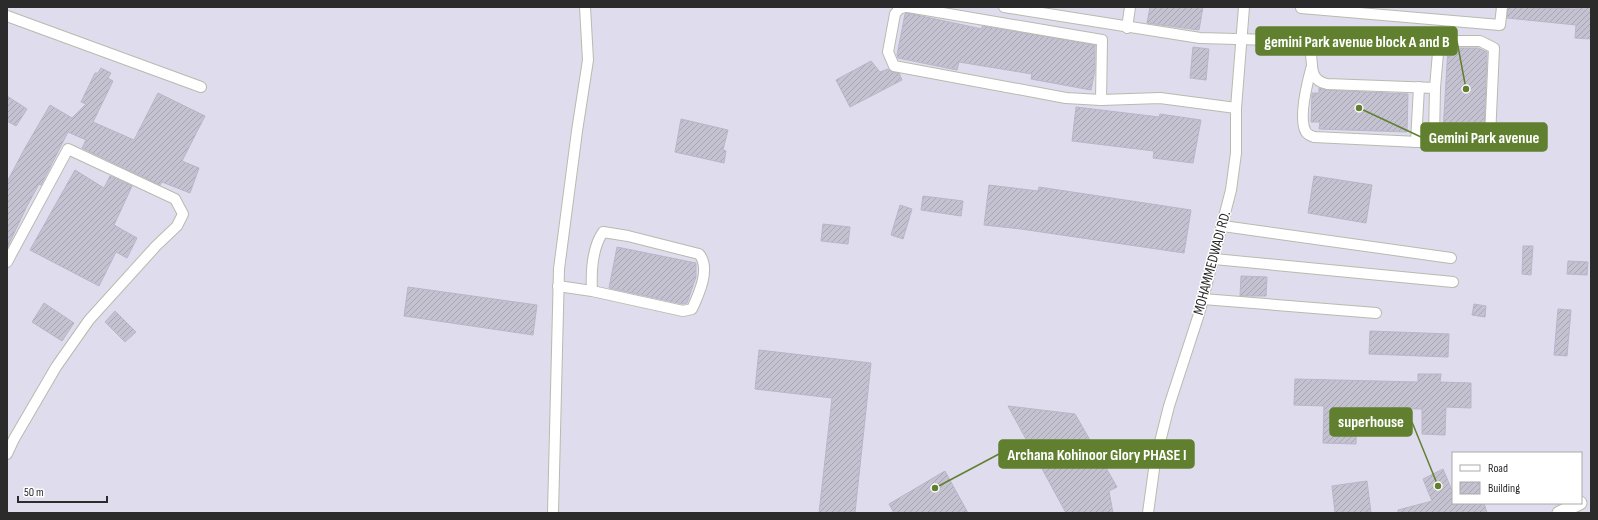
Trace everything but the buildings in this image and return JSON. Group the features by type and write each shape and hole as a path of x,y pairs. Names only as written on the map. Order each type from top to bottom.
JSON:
{"street":[{"path":"553,513 559,269 576,131 588,60 585,7"},
{"path":"1101,100 1102,40 906,7 899,9 895,14 888,52 894,66 1066,98 1101,100 1160,98 1236,108"},
{"path":"1004,7 1127,28 1200,38 1241,41 1302,41 1308,45 1311,50 1311,69 1305,91 1303,125 1307,134 1314,137 1439,143 1482,144 1488,142 1490,137 1494,48 1480,41 1439,41 1435,88 1434,138 1439,143"},
{"path":"1127,28 1130,7"},
{"name":"MOHAMMEDWADI RD.","path":"1148,513 1155,462 1169,406 1203,299 1223,226 1231,190 1236,153 1236,108 1244,7"},
{"path":"1301,8 1500,25 1502,7"},
{"path":"7,16 200,87"},
{"path":"1311,69 1316,78 1326,84 1435,88"},
{"path":"1416,142 1419,87"},
{"path":"7,262 68,149 175,199 183,214 177,226 156,246 89,320 56,367 14,439 7,454"},
{"path":"1223,226 1451,258"},
{"path":"558,286 683,311 692,309 700,288 705,266 703,258 699,254 628,236 603,232 597,240 591,277 592,292"},
{"path":"1214,259 1453,282"},
{"path":"1203,299 1376,313"},
{"path":"1582,502 1591,498"},
{"path":"1559,513 1579,504"}],"place":[{"name":"gemini Park avenue block A and B","path":"1466,89"},
{"name":"Gemini Park avenue","path":"1359,108"},
{"name":"superhouse","path":"1438,486"},
{"name":"Archana Kohinoor Glory PHASE I","path":"935,488"}]}
